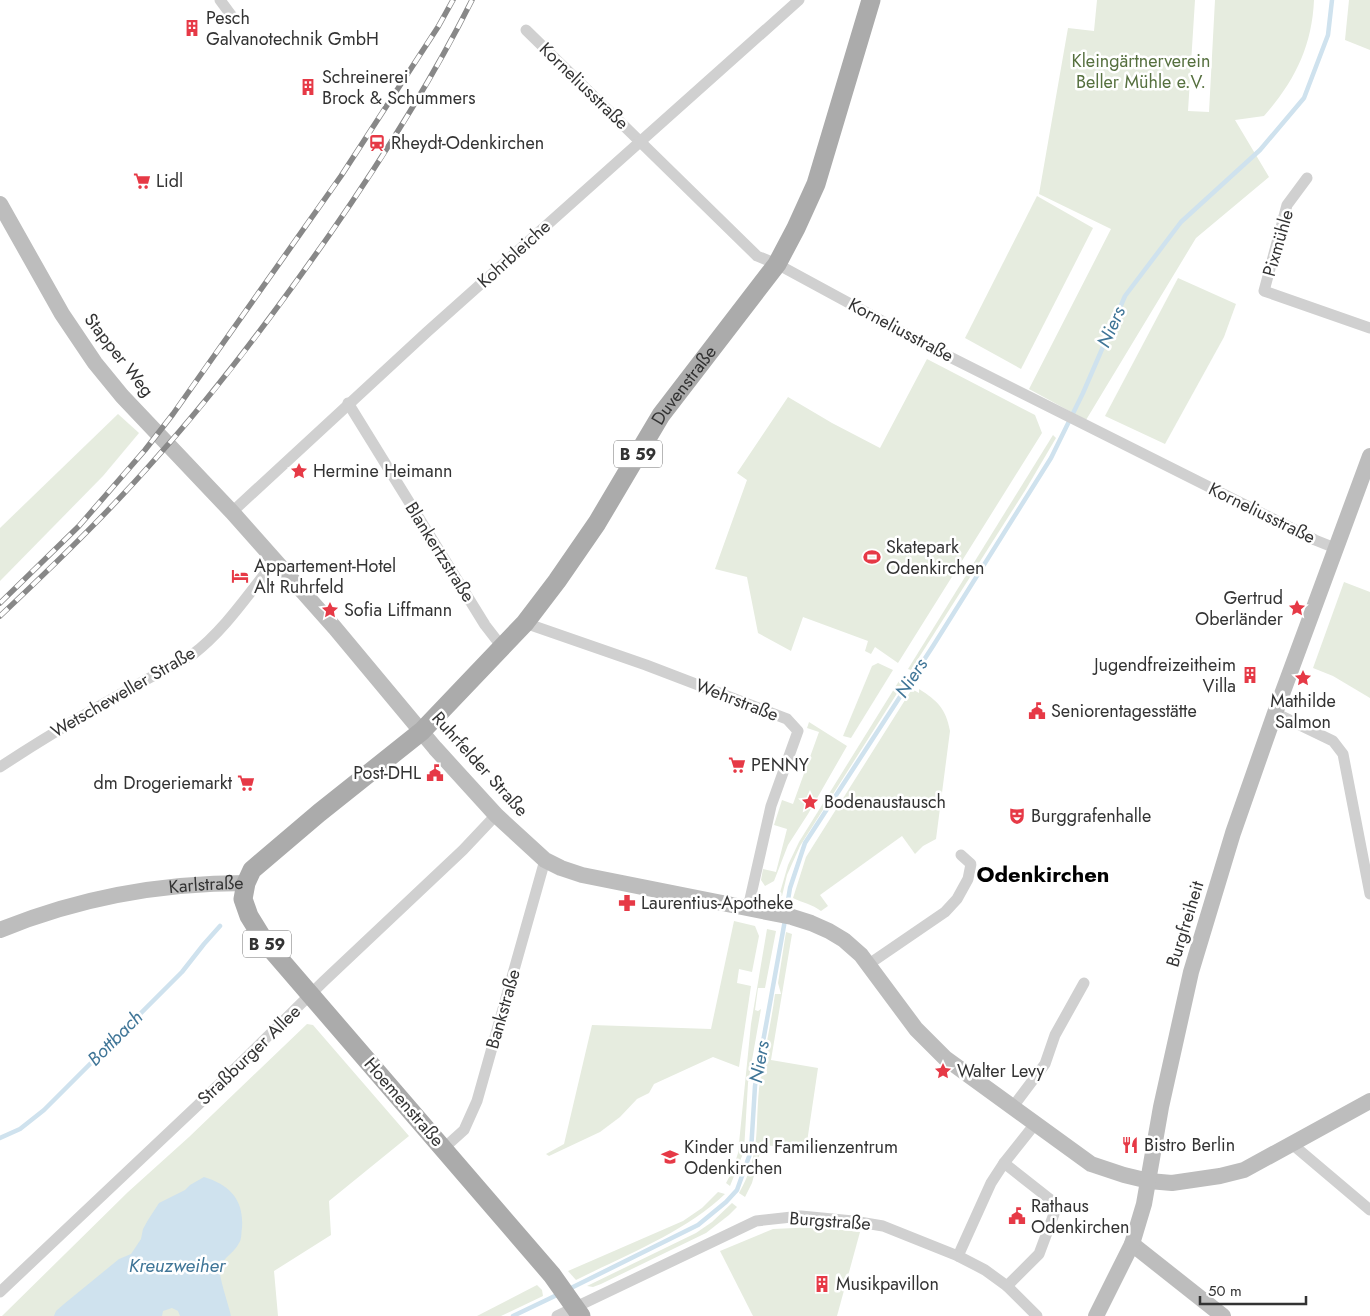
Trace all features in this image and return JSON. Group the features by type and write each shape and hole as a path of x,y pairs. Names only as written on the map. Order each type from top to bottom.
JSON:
{"main road":[{"name":"Duvenstraße","path":"422,731 525,622 557,581 597,523 661,415 777,264 816,184 871,0"},
{"name":"Stapper Weg","path":"0,204 53,301 95,363 122,396 232,512"},
{"name":"Burgfreiheit","path":"1096,1316 1132,1244 1144,1204 1161,1107 1191,972 1233,833 1275,713 1370,456"},
{"name":"Ruhrfelder Straße","path":"232,512 335,628 435,748 496,815 546,860 561,868 582,874 785,916 821,926 851,946 869,964 916,1029 944,1058 1091,1164 1149,1181 1172,1183 1244,1170 1370,1101"},
{"name":"Karlstraße","path":"0,930 56,909 107,896 212,883 246,883 257,864 422,731"},
{"name":"Hoemenstraße","path":"246,883 243,899 253,924 265,942 556,1280 575,1308"},
{"path":"1132,1244 1224,1316"}],"street":[{"path":"220,0 234,19"},
{"name":"Kohrbleiche","path":"232,512 348,403 799,0"},
{"name":"Korneliusstraße","path":"526,30 757,256 777,264 930,347 1315,540 1335,548"},
{"name":"Pixmühle","path":"1307,178 1288,206 1264,291 1370,328"},
{"name":"Blankertzstraße","path":"348,403 485,625 502,647"},
{"name":"Wetscheweller Straße","path":"0,767 45,737 99,705 192,655 218,633 275,561"},
{"name":"Wehrstraße","path":"525,622 646,665 787,719 798,731 771,806 748,908"},
{"path":"1275,713 1333,741 1344,754 1370,894"},
{"name":"Straßburger Allee","path":"0,1292 198,1105 310,995 463,850 496,815"},
{"path":"869,964 945,912 957,899 968,879 971,864 961,855"},
{"name":"Bankstraße","path":"444,1148 464,1130 477,1101 546,860"},
{"path":"1012,1108 1045,1064 1055,1035 1084,983"},
{"path":"958,1256 991,1183 1004,1163 1035,1124"},
{"path":"1292,1144 1370,1210"},
{"path":"1004,1163 1051,1200 1055,1207 1039,1254 1007,1286"},
{"name":"Burgstraße","path":"557,1316 756,1222 784,1217 818,1218 875,1224 958,1256 985,1270 1007,1286 1038,1316"}],"green space":[{"name":"Kleingärtnerverein Beller Mühle e.V.","path":"1097,0 1195,0 1188,111 1209,112 1215,0 1314,0 1310,33 1300,63 1284,90 1264,116 1235,120 1269,177 1196,238 1086,420 1029,389 1111,229 1039,194 1068,28 1094,31"},
{"path":"1349,0 1370,0 1370,50 1345,40"},
{"path":"1037,196 1093,228 1021,369 965,338"},
{"path":"1178,278 1236,304 1224,337 1165,444 1105,416"},
{"path":"927,359 1035,415 1042,433 898,663 875,647 871,654 865,651 868,641 803,617 791,651 758,633 747,577 715,569 747,480 737,473 788,397 880,448"},
{"path":"118,414 139,433 103,476 0,581 0,528"},
{"path":"1053,435 1056,438 1026,489 911,670 908,669"},
{"path":"1344,582 1370,592 1370,698 1333,676 1313,668"},
{"path":"878,663 893,670 851,738 843,736 872,666"},
{"path":"899,681 903,684 800,846 787,875 782,896 779,896 788,865 799,842"},
{"path":"912,689 919,693 919,689 940,706 950,731 936,839 923,846 915,854 902,836 820,895 828,906 821,911 793,898 806,857"},
{"path":"809,722 847,746 788,845 774,881 765,886 761,880 763,869 776,872 787,829 774,825 782,800 793,804 819,732 807,728"},
{"path":"734,921 755,926 759,936 752,972 739,969 737,983 751,986 739,1067 713,1057 654,1084 649,1093 637,1099 620,1117 600,1132 549,1156 546,1154 564,1144 592,1025 711,1029"},
{"path":"767,929 776,931 765,988 758,988 755,1010 761,1009 748,1083 744,1151 730,1186 726,1183 738,1153 751,1024"},
{"path":"786,932 792,934 771,1060 818,1068 806,1149 762,1145 752,1183 745,1197 739,1193 751,1166 754,1154 759,1089 775,994 781,994 778,983"},
{"path":"307,1024 313,1025 409,1136 329,1201 331,1235 274,1271 278,1316 2,1316 128,1192 189,1137"},
{"path":"718,1192 725,1194 692,1220 654,1242 576,1280 568,1271 683,1221 702,1208"},
{"path":"732,1203 737,1207 706,1233 601,1284 593,1287 587,1286 696,1233 712,1222"},
{"path":"816,1227 860,1232 837,1316 753,1316 720,1251 773,1229"},
{"path":"537,1285 542,1290 543,1296 501,1316 477,1316"}],"water":[{"name":"Kreuzweiher","path":"204,1177 228,1189 241,1209 241,1240 220,1267 222,1284 231,1316 180,1316 178,1311 172,1308 163,1311 162,1316 54,1316 56,1311 119,1259 131,1254 141,1239 143,1229 159,1203 185,1190"}],"waterway":[{"name":"Niers","path":"786,912 790,888 805,843 933,646 1051,458 1083,393 1125,296 1181,222 1260,150 1304,98 1328,35 1332,0"},
{"name":"Niers","path":"569,1289 698,1225 726,1202 737,1190 751,1151 755,1086 785,920"},
{"name":"Bottbach","path":"0,1138 20,1129 44,1110 182,972 220,926"},
{"name":"Niers","path":"513,1316 559,1294"}],"railway":[{"path":"0,603 79,526 145,450 173,414 341,176 438,27 453,0"},
{"path":"0,616 138,478 203,403 247,348 330,234 387,149 440,61 472,0"}],"place":[{"name":"Pesch Galvanotechnik GmbH","path":"192,28"},
{"name":"Schreinerei Brock & Schummers","path":"308,87"},
{"name":"Rheydt-Odenkirchen","path":"377,143"},
{"name":"Lidl","path":"142,181"},
{"name":"Hermine Heimann","path":"299,471"},
{"name":"Skatepark Odenkirchen","path":"872,557"},
{"name":"Appartement-Hotel Alt Ruhrfeld","path":"240,576"},
{"name":"Gertrud Oberländer","path":"1297,608"},
{"name":"Sofia Liffmann","path":"330,610"},
{"name":"Jugendfreizeitheim Villa","path":"1250,675"},
{"name":"Mathilde Salmon","path":"1303,678"},
{"name":"Seniorentagesstätte","path":"1037,711"},
{"name":"PENNY","path":"737,765"},
{"name":"Post-DHL","path":"435,773"},
{"name":"dm Drogeriemarkt","path":"246,783"},
{"name":"Bodenaustausch","path":"810,802"},
{"name":"Burggrafenhalle","path":"1017,816"},
{"name":"Laurentius-Apotheke","path":"627,903"},
{"name":"Walter Levy","path":"943,1071"},
{"name":"Bistro Berlin","path":"1130,1145"},
{"name":"Kinder und Familienzentrum Odenkirchen","path":"670,1157"},
{"name":"Rathaus Odenkirchen","path":"1017,1216"},
{"name":"Musikpavillon","path":"822,1284"}],"district":[{"name":"Odenkirchen","path":"1043,874"}]}
